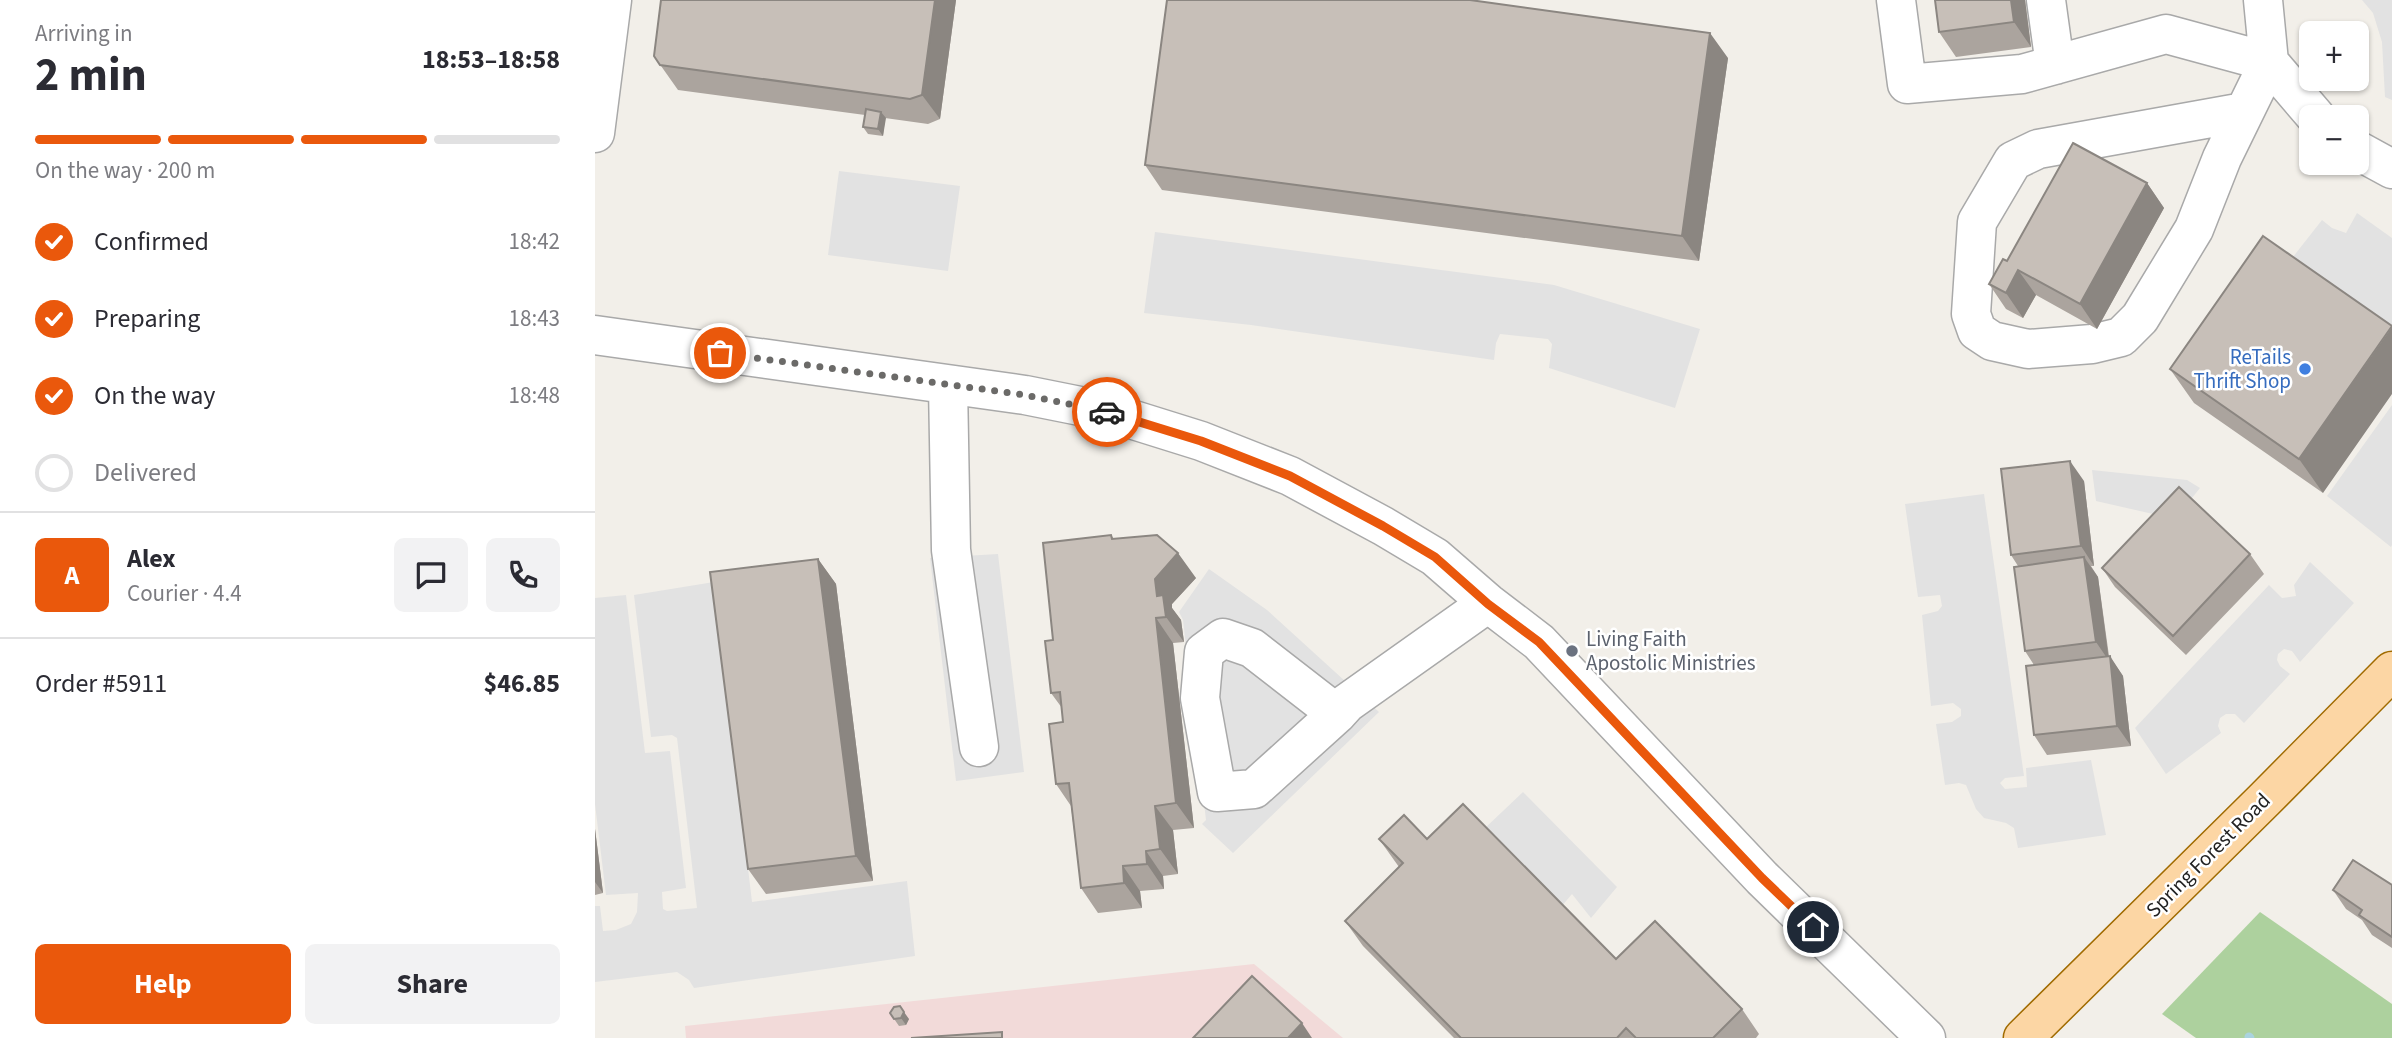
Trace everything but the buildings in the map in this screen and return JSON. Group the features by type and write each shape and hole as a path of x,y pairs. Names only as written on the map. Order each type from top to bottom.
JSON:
{"main road":[{"name":"Spring Forest Road","path":"2023,1038 2392,671"}],"street":[{"path":"595,133 612,0"},
{"path":"1896,0 1907,84 2022,74 2166,34 2269,62 2306,105"},
{"path":"2046,0 2055,65"},
{"path":"2244,112 2038,149 2013,161 1977,222 1971,314 1977,331 1991,341 2028,349 2092,344 2121,337 2140,318 2194,229 2222,158 2269,62 2263,0"},
{"path":"2369,156 2392,169"},
{"path":"595,335 1025,395 1105,411 1201,441 1290,476 1435,557 1488,604 1539,642 1762,878 1926,1038"},
{"path":"948,385 951,550 979,747"},
{"path":"1337,714 1347,703 1488,604"}],"shaded area":[{"path":"2362,0 2392,0 2392,100 2385,97 2382,42 2373,13"},
{"path":"839,171 960,186 948,271 828,255"},
{"path":"2357,213 2392,238 2392,336 2289,262 2322,220 2332,228 2346,233"},
{"path":"1155,232 1554,285 1700,329 1675,408 1549,368 1552,344 1548,339 1500,334 1494,360 1251,325 1144,313"},
{"path":"2392,405 2392,545 2391,547 2327,496"},
{"path":"2092,470 2187,480 2200,488 2175,519 2096,501"},
{"path":"1984,494 2024,776 2005,778 2000,783 2005,789 2027,787 2026,768 2091,760 2106,835 2018,848 2014,828 2006,823 1984,818 1976,809 1966,785 1945,785 1936,724 1952,722 1961,716 1961,709 1953,703 1931,706 1922,615 1938,611 1942,606 1940,595 1918,597 1905,504"},
{"path":"998,554 1024,772 956,781 930,558"},
{"path":"2310,562 2354,603 2300,662 2292,651 2284,649 2278,654 2280,666 2290,674 2244,723 2235,714 2226,714 2220,718 2218,726 2221,733 2166,774 2135,728 2269,585 2282,598 2296,596 2294,585"},
{"path":"1209,569 1267,610 1379,712 1233,853 1202,824 1206,820 1183,620 1179,612"},
{"path":"714,582 752,902 907,881 915,956 694,988 689,980 677,972 595,982 595,906 600,906 603,931 616,930 631,924 637,912 638,893 606,895 595,804 595,598 626,595 645,753 670,751 686,888 662,892 663,909 667,911 697,908 677,738 672,735 651,737 634,595"},
{"path":"1523,792 1617,887 1591,918 1572,894 1561,907 1484,829"},
{"path":"1254,964 1343,1038 686,1038 685,1026"}],"green space":[{"path":"2260,912 2392,1004 2392,1038 2196,1038 2162,1014"}],"way so far":[{"path":"720,353 1025,395 1107,412"}],"place":[{"name":"ReTails Thrift Shop","path":"2305,369"},
{"name":"Living Faith Apostolic Ministries","path":"1572,651"}],"route":[{"path":"1107,412 1201,441 1290,476 1435,557 1488,604 1539,642 1762,878 1813,927"}]}
